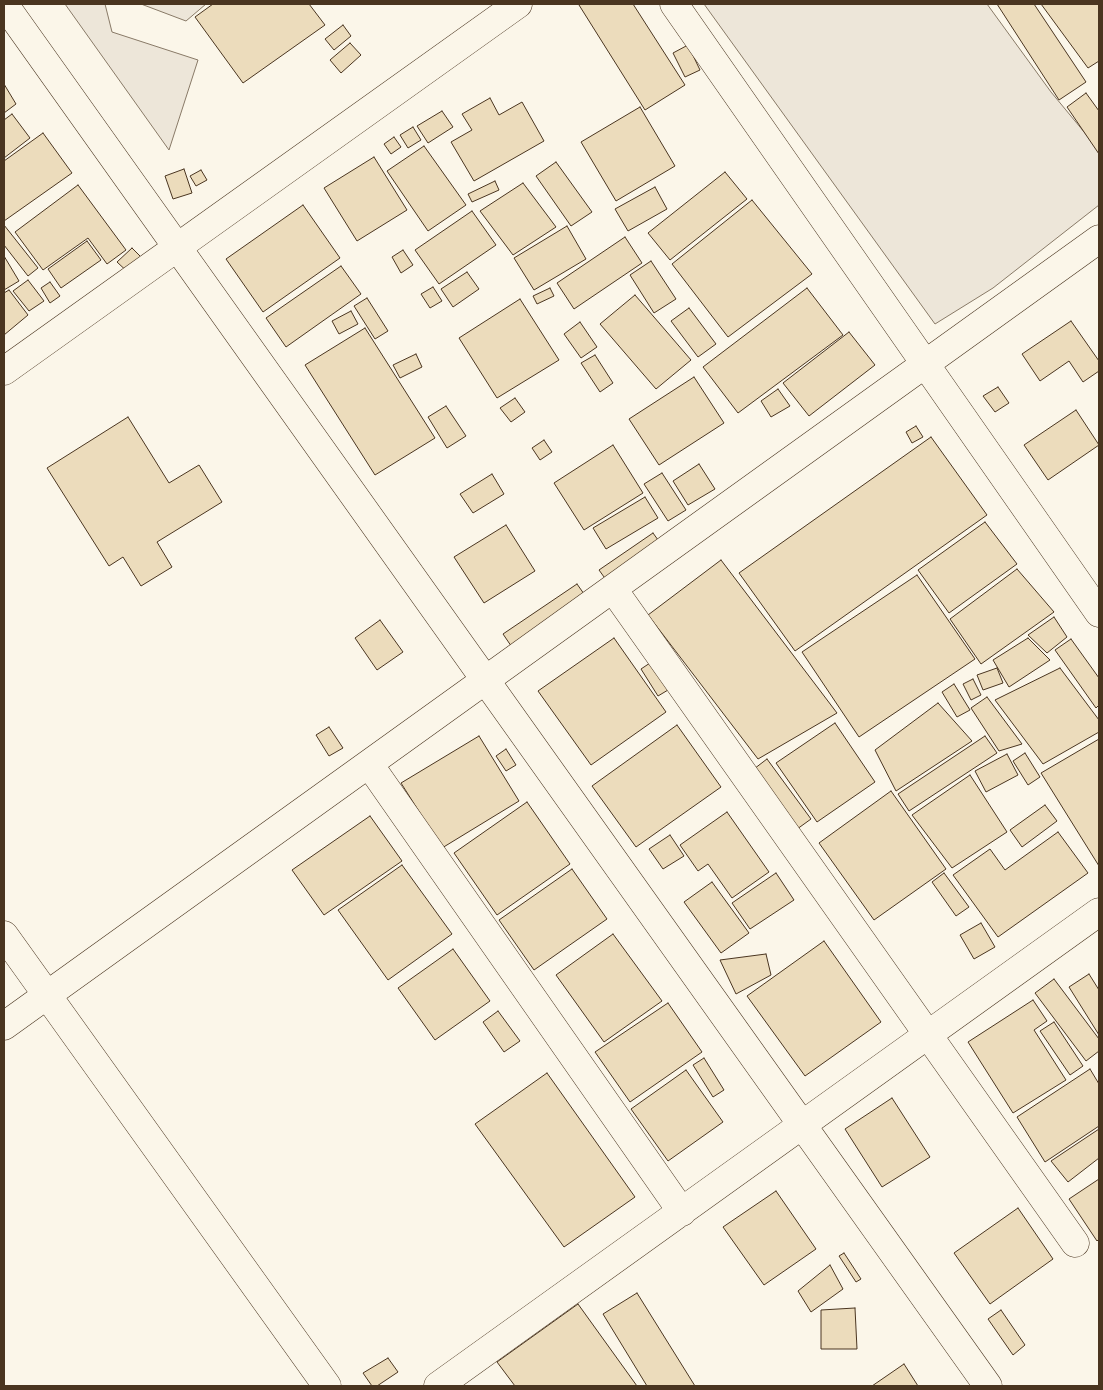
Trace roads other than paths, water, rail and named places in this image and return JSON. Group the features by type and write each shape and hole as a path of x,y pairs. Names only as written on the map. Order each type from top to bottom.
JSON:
{"street":[{"path":"4,4 988,1386"},
{"path":"4,371 518,4"},
{"path":"674,4 1099,614"},
{"path":"4,1026 1099,239"},
{"path":"613,588 1075,1243"},
{"path":"369,764 682,1212"},
{"path":"438,1386 1099,912"},
{"path":"4,935 327,1386"}]}
